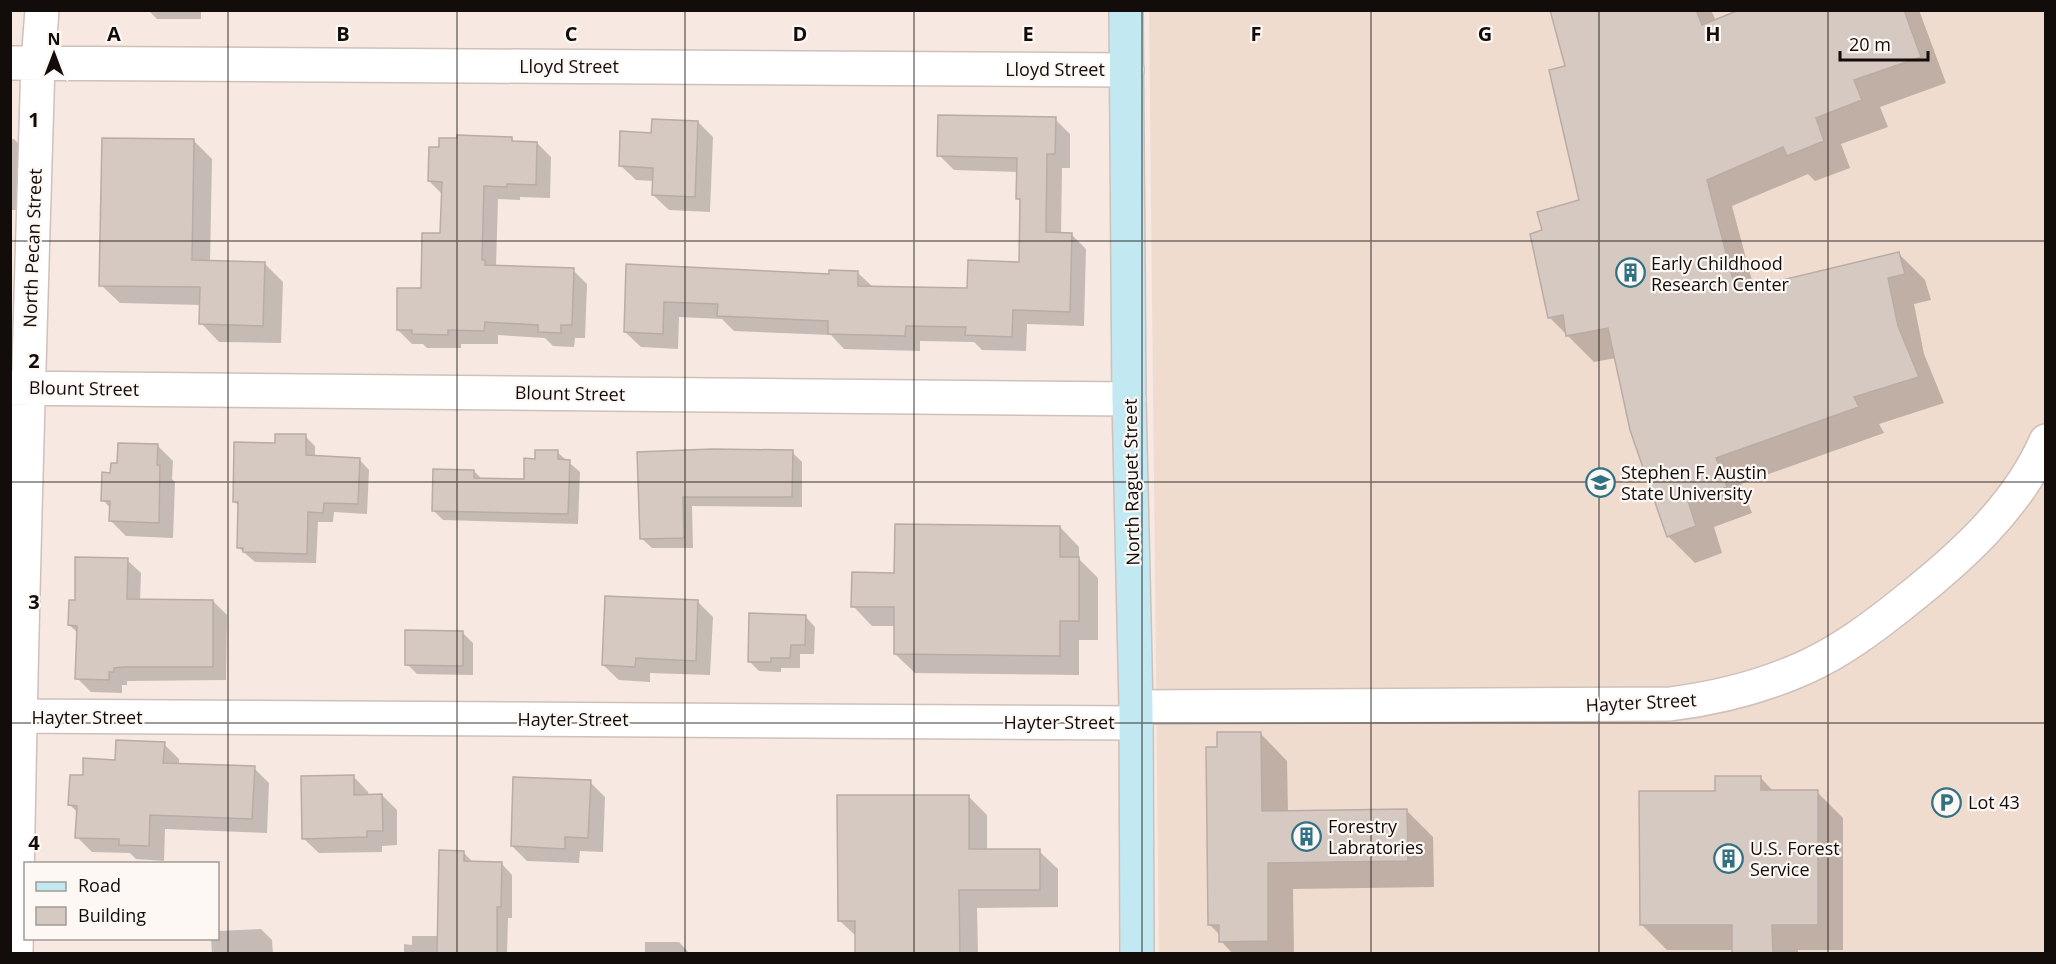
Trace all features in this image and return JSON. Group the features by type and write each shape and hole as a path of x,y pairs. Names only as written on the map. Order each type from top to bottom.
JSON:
{"street":[{"name":"North Pecan Street","path":"16,954 15,716 24,63 42,10"},
{"name":"North Raguet Street","path":"1126,10 1137,954"},
{"name":"Lloyd Street","path":"24,63 1127,70"},
{"name":"Blount Street","path":"19,388 1129,399"},
{"name":"Hayter Street","path":"15,716 1136,715 1659,704 1699,700 1729,695 1781,678 1830,656 1869,631 1927,584 1972,543 2021,486 2034,467 2046,441"}],"shaded area":[{"name":"Stephen F. Austin State University","path":"1149,11 2045,11 2045,953 1159,953"}],"building":[{"name":"Early Childhood Research Center","path":"1550,10 1696,10 1702,25 1739,10 1904,10 1921,57 1854,80 1862,100 1816,118 1824,141 1787,156 1783,147 1707,180 1736,291 1899,252 1905,274 1888,278 1898,326 1919,377 1854,397 1859,407 1716,458 1727,487 1688,501 1696,526 1667,537 1630,430 1608,328 1566,336 1563,315 1548,318 1530,234 1542,230 1537,212 1579,200 1549,70 1565,66"},
{"path":"938,115 1056,117 1055,154 1047,154 1046,232 1072,233 1070,312 1013,310 1012,337 965,335 966,327 906,326 905,336 828,334 828,321 717,316 718,304 664,302 663,334 624,332 626,264 829,274 829,270 858,271 858,286 967,288 968,260 1019,262 1020,199 1016,199 1017,158 937,156"},
{"path":"652,119 698,121 695,197 652,195 653,168 619,166 620,131 651,133"},
{"path":"457,135 512,137 512,141 537,142 536,185 484,186 482,260 485,260 485,265 574,268 572,325 561,325 561,333 538,332 538,325 485,322 484,331 448,330 448,335 412,334 412,330 397,330 397,288 421,288 422,233 440,233 442,182 428,181 429,147 439,147 439,138 457,138"},
{"path":"102,138 194,139 192,260 265,262 263,326 199,324 200,287 99,286"},
{"path":"275,434 306,434 306,455 360,458 358,504 324,503 323,513 308,512 307,554 243,552 243,548 237,548 238,502 233,502 234,442 275,443"},
{"path":"118,443 158,444 159,523 109,521 110,501 101,501 102,472 110,473 111,463 117,463"},
{"path":"712,449 793,450 792,497 683,497 684,538 640,539 637,452"},
{"path":"535,450 558,450 558,459 570,460 568,514 432,511 433,469 474,470 474,478 524,479 524,458 535,459"},
{"path":"895,524 1060,526 1060,557 1079,557 1079,621 1060,621 1060,656 894,654 894,607 851,607 852,572 894,573"},
{"path":"75,557 128,558 127,599 213,600 213,667 124,667 114,668 114,672 109,672 109,680 75,679 77,626 68,625 69,600 75,600"},
{"path":"605,596 698,600 696,661 636,658 635,667 602,665"},
{"path":"749,613 806,615 805,645 791,645 790,658 771,658 771,662 748,662"},
{"path":"405,630 463,631 463,666 405,665"},
{"name":"Forestry Labratories","path":"1217,732 1261,732 1262,811 1407,809 1408,861 1268,863 1268,941 1219,942 1219,925 1208,925 1206,747 1217,747"},
{"path":"116,740 165,742 163,763 255,766 252,819 150,815 149,846 119,845 119,839 75,838 77,806 68,805 70,775 83,775 83,758 115,760"},
{"path":"354,775 354,795 382,794 383,831 367,831 367,837 302,839 301,776"},
{"name":"U.S. Forest Service","path":"1715,776 1761,776 1761,790 1818,790 1818,925 1772,925 1773,954 1732,954 1732,925 1640,925 1639,791 1715,791"},
{"path":"513,777 591,780 588,838 565,837 565,849 511,846"},
{"path":"837,795 969,795 969,849 1040,849 1040,890 959,890 960,954 855,954 855,921 838,921"},
{"path":"439,850 464,851 464,861 502,862 501,907 497,907 497,954 437,954"}],"place":[{"name":"Early Childhood Research Center","path":"1630,273"},
{"name":"Stephen F. Austin State University","path":"1600,482"},
{"name":"Lot 43","path":"1947,802"},
{"name":"Forestry Labratories","path":"1307,836"},
{"name":"U.S. Forest Service","path":"1729,858"}]}
